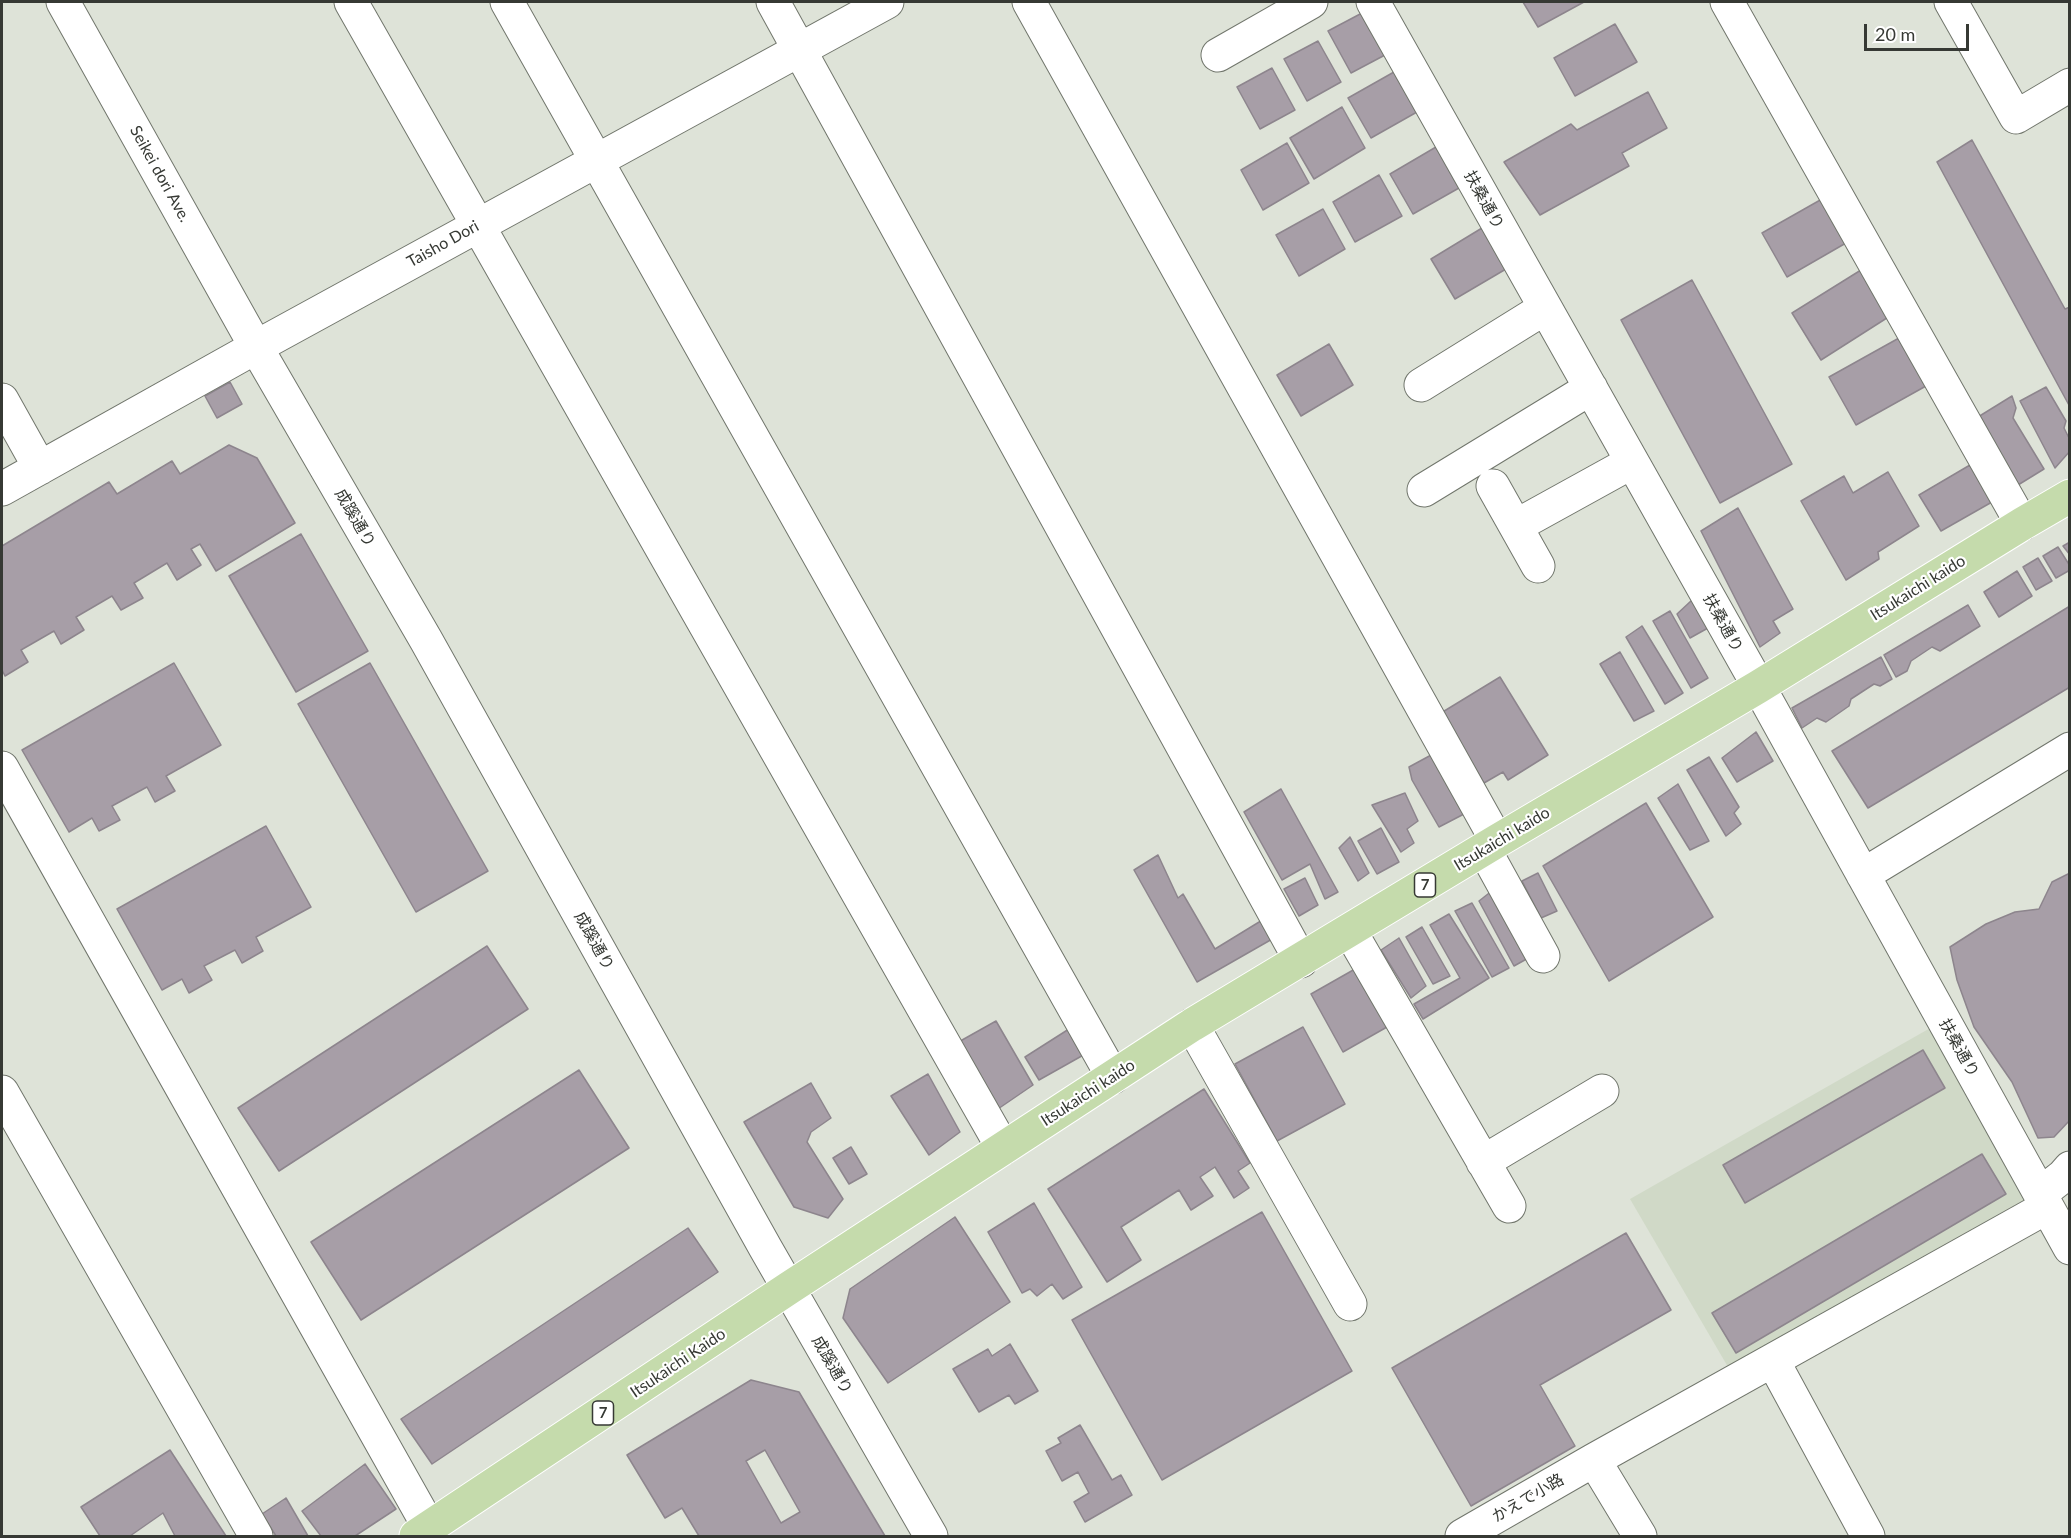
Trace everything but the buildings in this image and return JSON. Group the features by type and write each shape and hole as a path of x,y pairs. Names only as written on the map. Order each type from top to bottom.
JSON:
{"main road":[{"name":"Itsukaichi kaido","path":"789,1288 1192,1025 1758,687 2070,496"},
{"name":"Itsukaichi Kaido","path":"422,1532 789,1288"}],"street":[{"name":"Seikei dori Ave.","path":"63,2 256,346"},
{"path":"351,2 1003,1148"},
{"path":"507,2 1113,1077"},
{"path":"773,2 1300,961"},
{"name":"Taisho Dori","path":"2,489 256,346 887,2"},
{"path":"1029,2 1490,845 1543,956"},
{"path":"1218,55 1311,2"},
{"name":"扶桑通り","path":"1373,2 1591,388 2070,1248"},
{"path":"1727,2 2022,524"},
{"path":"1951,2 2016,117 2070,85"},
{"path":"1421,385 1545,308"},
{"name":"成蹊通り","path":"256,346 426,640 789,1288 932,1536"},
{"path":"1424,490 1591,388"},
{"path":"2,400 40,468"},
{"path":"1516,526 1632,462"},
{"path":"1493,486 1538,566"},
{"path":"1863,875 2070,749"},
{"path":"2,768 77,898 422,1532"},
{"path":"1350,931 1509,1206"},
{"path":"1192,1025 1350,1304"},
{"path":"1483,1162 1602,1091"},
{"path":"2,1092 256,1536"},
{"name":"かえで小路","path":"1462,1536 1773,1361 2043,1201 2070,1168"},
{"path":"1773,1361 1868,1536"},
{"path":"1594,1460 1640,1536"}],"shaded area":[{"path":"1932,1027 2028,1198 1728,1367 1630,1199"}]}
